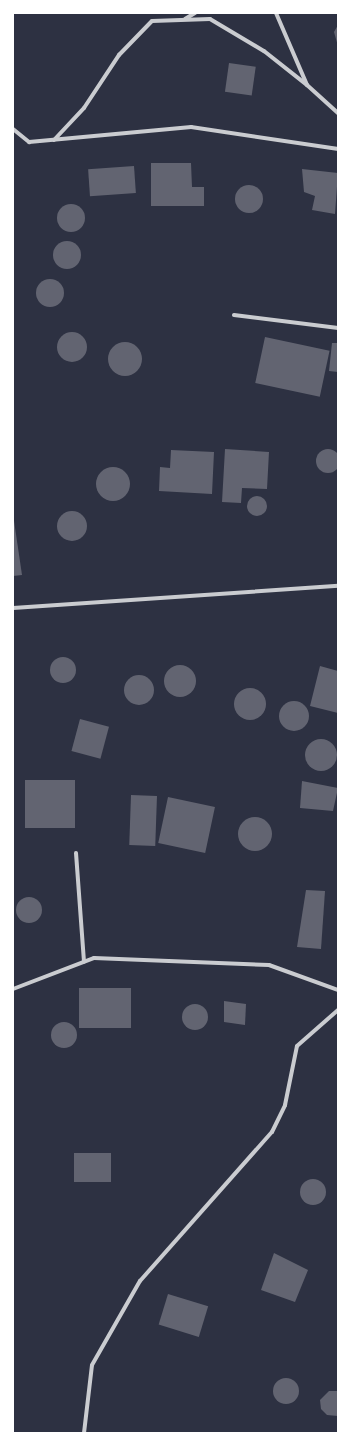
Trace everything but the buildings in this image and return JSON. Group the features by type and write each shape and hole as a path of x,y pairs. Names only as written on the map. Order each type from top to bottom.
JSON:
{"street":[{"path":"185,19 195,13"},
{"path":"276,13 307,85"},
{"path":"54,140 84,108 119,55 152,21 210,19 264,51 307,85 338,113"},
{"path":"13,129 29,142 191,127 338,149"},
{"path":"234,315 338,328"},
{"path":"13,608 338,586"},
{"path":"76,853 84,962"},
{"path":"13,989 94,958 269,966 338,990"},
{"path":"84,1433 92,1365 140,1281 272,1132 285,1105 296,1046 338,1010"}]}
